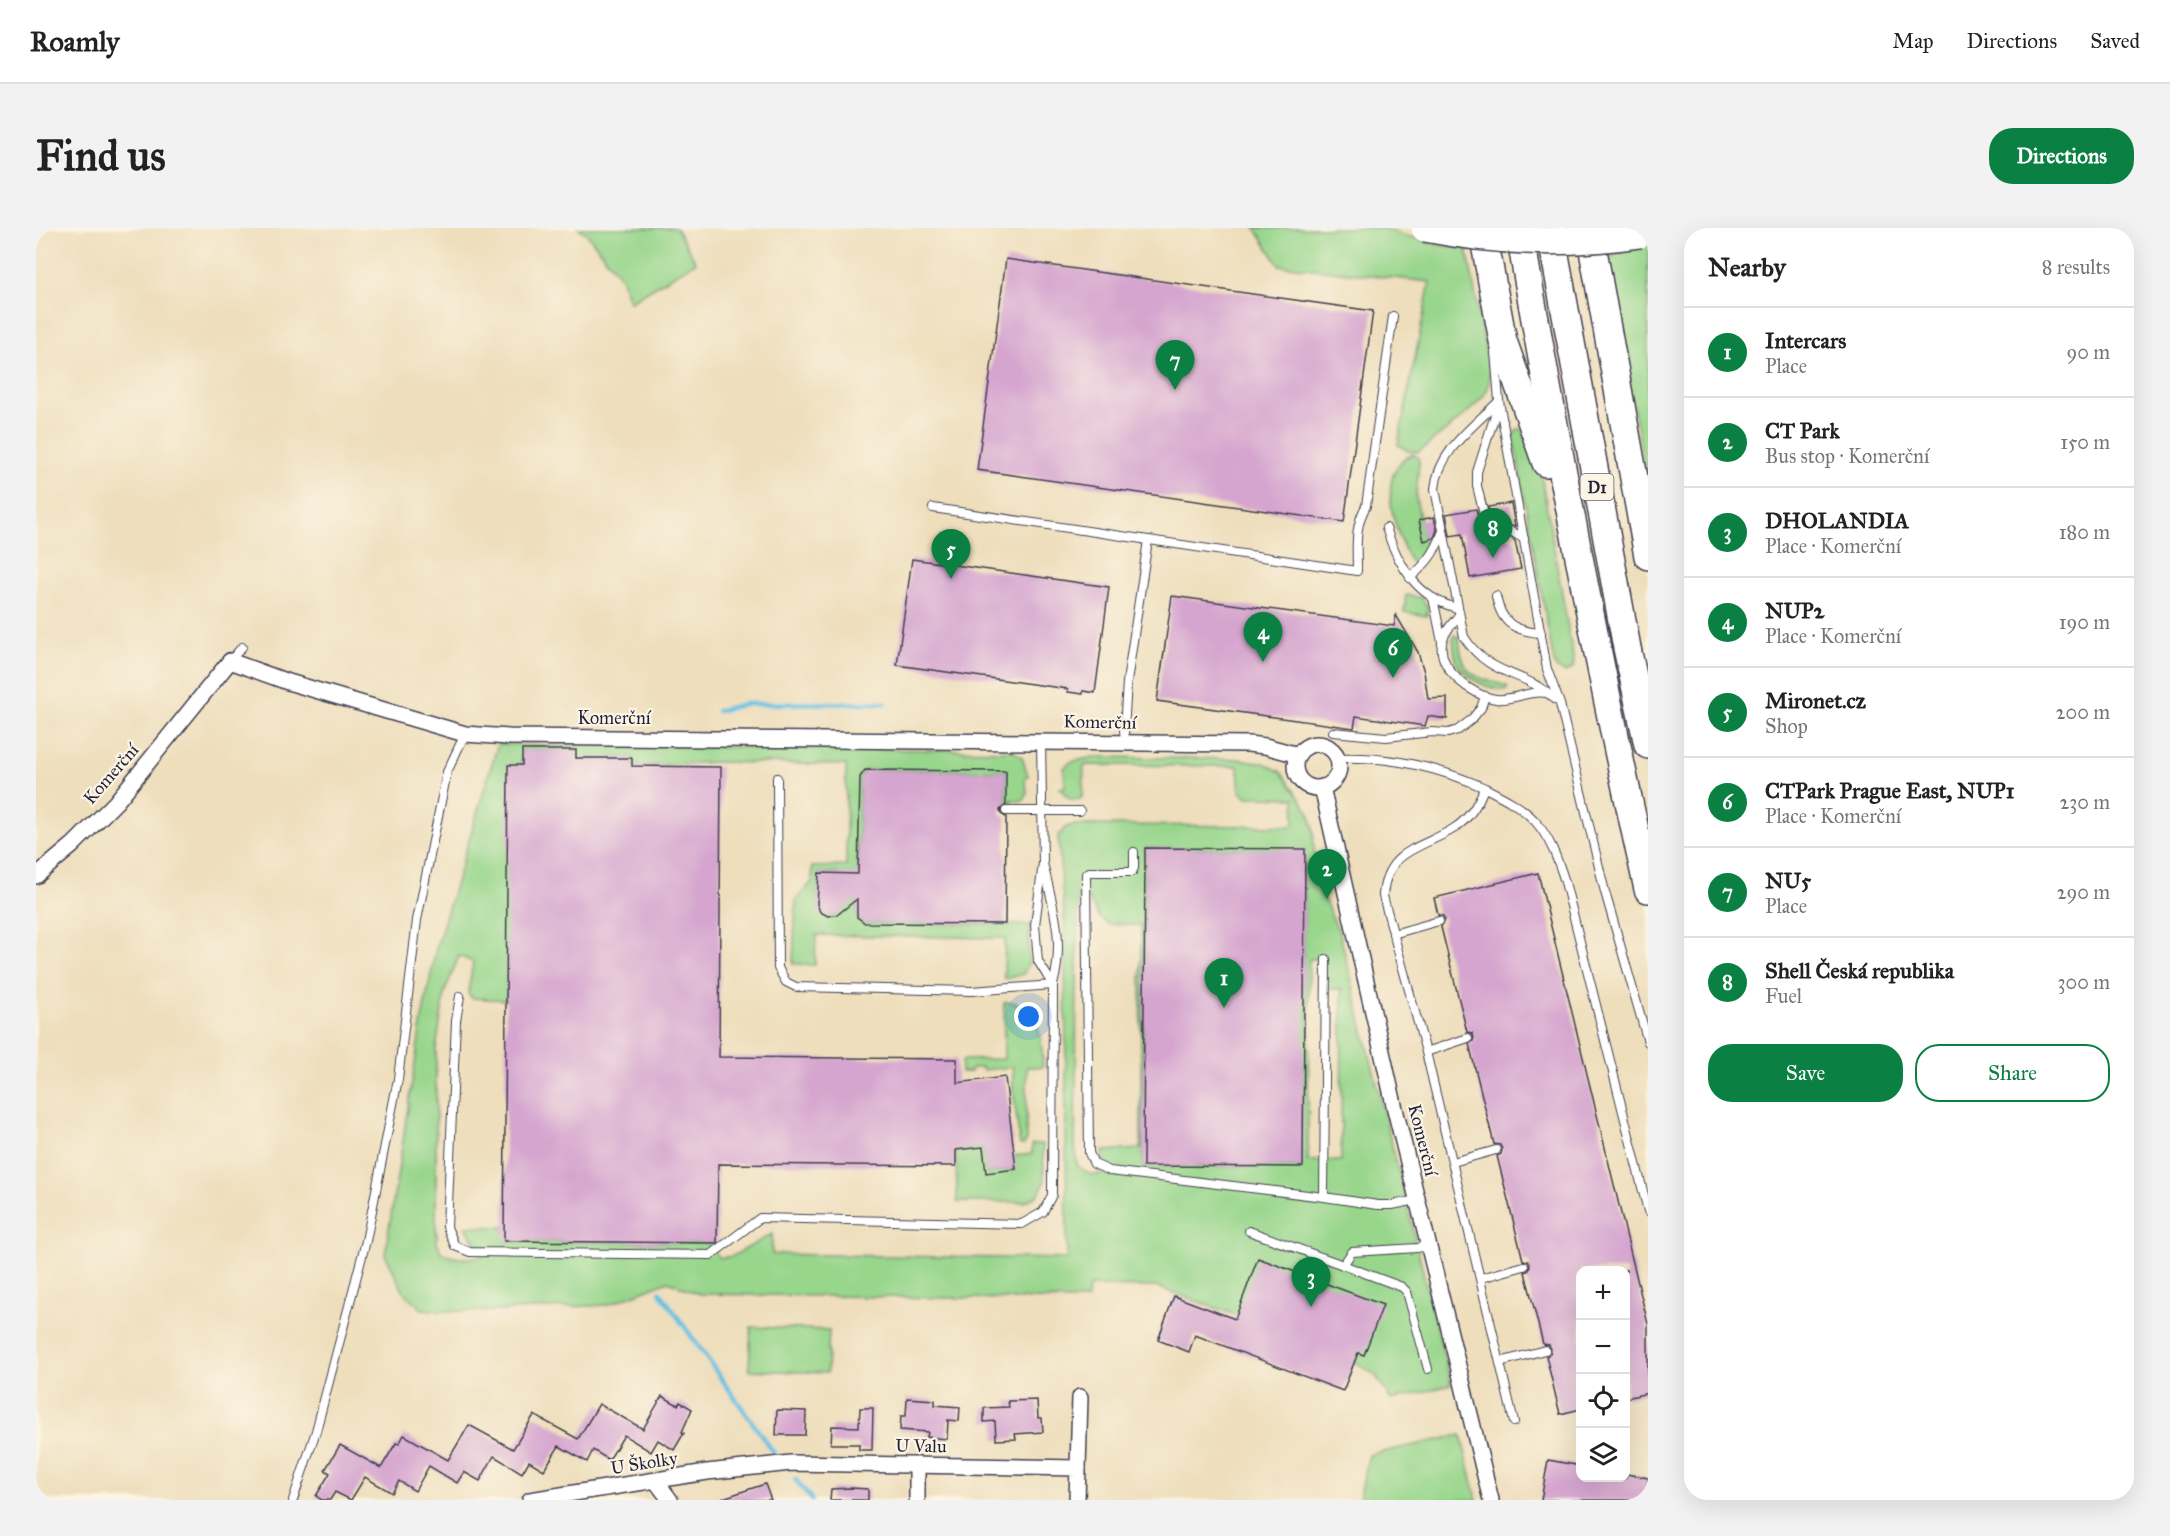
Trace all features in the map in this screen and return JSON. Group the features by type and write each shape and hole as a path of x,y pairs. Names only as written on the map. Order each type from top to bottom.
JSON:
{"highway":[{"path":"1424,228 1501,240 1538,242 1575,241 1644,233"},
{"path":"1482,228 1503,341 1579,557"},
{"name":"D1","path":"1518,228 1558,454 1612,729 1648,889"},
{"name":"D1","path":"1550,228 1625,636 1648,745"},
{"path":"1589,228 1648,556"}],"street":[{"name":"Komerční","path":"36,876 73,845 116,802 230,661 285,681 465,734 1248,744 1298,755"},
{"path":"1315,743 1329,747 1338,758 1337,776 1333,782 1322,788 1315,788 1302,782 1295,769 1302,749 1315,743"},
{"name":"Komerční","path":"1322,788 1417,1200 1491,1500"},
{"path":"1077,1500 1080,1397"},
{"name":"U Valu","path":"764,1465 791,1463 1078,1468"},
{"name":"U Školky","path":"530,1500 764,1465"},
{"path":"917,1465 917,1500"},
{"path":"656,1481 670,1500"}],"lane":[{"path":"1490,273 1499,401 1547,669 1560,704 1605,892 1648,1042"},
{"path":"933,508 1357,571 1357,529 1367,500 1393,316"},
{"path":"1499,401 1449,451 1440,465 1435,489 1458,611 1464,637 1473,651 1498,669 1539,686 1560,704"},
{"path":"1499,401 1482,451 1477,472 1477,486 1487,527 1494,533 1511,531 1524,539"},
{"path":"1386,528 1394,554 1410,578 1433,598 1458,611"},
{"path":"1410,578 1427,563 1443,531"},
{"path":"1125,742 1127,682 1148,540"},
{"path":"1496,596 1498,606 1507,623 1526,632 1541,633"},
{"path":"1433,598 1443,653 1451,670 1465,687 1485,696 1507,699 1536,692 1550,694"},
{"path":"1442,642 1458,611"},
{"path":"230,661 242,647"},
{"path":"1333,732 1386,738 1432,732 1448,733 1458,730 1471,720 1481,708 1485,696"},
{"path":"293,1500 316,1431 366,1241 398,1079 417,920 447,772 465,734"},
{"path":"1041,741 1042,863 1035,925 1038,961 1053,985"},
{"path":"1338,758 1385,758 1447,772 1520,807 1535,821 1546,836 1556,855 1565,882 1648,1211"},
{"path":"777,778 778,968 786,982 796,987 972,991 1053,985"},
{"path":"1484,788 1478,803 1455,828 1404,853 1388,872 1383,896 1426,1052 1514,1422"},
{"path":"1006,811 1080,811"},
{"path":"1134,852 1132,872 1089,872 1086,874 1089,1153 1094,1164 1110,1171 1378,1205 1417,1200"},
{"path":"460,996 456,1021 447,1227 455,1246 470,1252 711,1255 760,1218 1022,1224 1043,1212 1052,1195 1053,985 1059,962 1058,926 1042,863"},
{"path":"1393,934 1439,921"},
{"path":"1324,1197 1326,959"},
{"path":"1426,1052 1468,1038"},
{"path":"1453,1162 1496,1150"},
{"path":"1250,1231 1402,1287 1407,1292 1428,1369"},
{"path":"1343,1264 1352,1252 1417,1248 1429,1245"},
{"path":"1481,1278 1524,1266"},
{"path":"1500,1362 1545,1350"}],"green space":[{"path":"578,228 676,228 696,262 629,302 622,279 587,234"},
{"path":"1255,228 1381,228 1434,244 1467,249 1489,369 1489,386 1484,395 1477,404 1419,452 1408,451 1398,445 1430,282 1279,265"},
{"path":"1648,242 1648,493 1609,258"},
{"path":"1518,429 1522,429 1540,469 1574,662 1573,668 1565,673 1556,668 1554,663 1513,435"},
{"path":"1412,454 1418,457 1419,462 1416,497 1425,545 1422,557 1414,563 1410,561 1399,535 1391,504 1393,475 1400,463"},
{"path":"1406,595 1422,598 1427,606 1427,616 1404,612"},
{"path":"1454,635 1459,638 1460,651 1466,667 1485,680 1507,686 1507,690 1487,686 1462,670 1456,659"},
{"path":"498,744 1013,751 1022,757 1028,776 1024,778 1027,790 1025,799 1023,801 1011,800 1011,805 1006,803 1006,771 865,770 860,777 857,917 865,923 1030,925 1028,966 1023,974 1004,979 1005,938 816,935 815,965 793,964 796,900 812,882 812,867 846,866 846,765 721,762 632,766 632,758 588,758 576,766 576,750 522,750 506,1000 472,998 468,993 473,962 459,956 445,991 436,1049 437,1242 441,1252 454,1257 467,1258 494,1253 477,1244 465,1226 504,1227 505,1241 717,1243 715,1252 719,1258 733,1256 772,1234 772,1254 1067,1259 1065,926 1058,836 1066,827 1074,825 1294,826 1295,798 1248,797 1240,792 1238,766 1084,765 1083,795 1075,800 1066,796 1060,788 1065,787 1064,768 1071,762 1094,757 1240,759 1264,763 1281,772 1308,810 1313,826 1320,891 1340,934 1451,1385 1391,1400 1376,1376 1341,1352 1157,1287 1089,1286 1087,1300 699,1294 668,1281 607,1305 494,1311 422,1309 404,1292 385,1254 422,1019 437,945","holes":["1145,848 1305,850 1302,1167 1143,1166","819,873 837,873 837,915 828,916 818,908","1078,896 1087,897 1099,917 1108,924 1141,925 1141,1149 1103,1151 1103,1162 1110,1171 1092,1175 1077,1165 1075,1145","1309,959 1326,960 1325,989 1342,989 1341,1161 1308,1161"]},
{"path":"1004,1003 1018,1004 1033,1016 1042,1046 1043,1067 1027,1067 1026,1141 1024,1145 1020,1145 1013,1090 1013,1067 983,1070 981,1067 972,1068 971,1072 961,1072 962,1060 1004,1059"},
{"path":"1032,1144 1043,1144 1044,1184 1037,1196 1024,1202 957,1202 956,1150 983,1147 987,1173 1015,1169 1014,1156 1032,1154"},
{"path":"751,1327 829,1330 827,1373 749,1370"},
{"path":"1461,1435 1477,1500 1359,1500 1369,1455"}],"building":[{"path":"1006,259 1373,311 1344,522 977,470"},
{"path":"1511,503 1515,526 1496,527 1492,524 1488,507"},
{"path":"1476,509 1481,529 1490,538 1510,537 1515,541 1521,569 1470,578 1462,534 1450,536 1446,514"},
{"path":"1434,517 1437,530 1434,538 1424,541 1419,520"},
{"path":"912,559 1109,587 1095,693 1068,692 1068,689 897,665"},
{"path":"1172,596 1394,626 1396,615 1418,652 1428,699 1447,698 1447,719 1428,716 1425,726 1356,716 1354,728 1157,701"},
{"path":"522,750 576,750 576,758 632,758 632,766 721,767 719,1057 957,1059 957,1083 1005,1077 1016,1169 986,1173 983,1147 956,1150 956,1166 718,1164 717,1243 504,1241 508,765 522,765"},
{"path":"865,770 1006,771 1006,805 1000,810 1001,814 1006,817 1005,924 865,923 857,917 857,899 837,915 828,916 820,912 817,904 819,873 858,874 860,777"},
{"path":"1145,848 1305,849 1303,1167 1143,1166"},
{"path":"1538,873 1648,1324 1648,1393 1630,1397 1630,1266 1576,1266 1576,1410 1560,1414 1546,1356 1550,1354 1551,1349 1549,1345 1543,1344 1525,1272 1529,1270 1530,1265 1528,1261 1523,1260 1497,1156 1501,1154 1502,1149 1500,1145 1494,1144 1469,1044 1474,1037 1472,1033 1467,1032 1441,927 1445,920 1443,916 1438,915 1434,898"},
{"path":"1258,1258 1383,1305 1364,1355 1358,1353 1343,1391 1195,1335 1189,1352 1158,1340 1174,1296 1235,1319"},
{"path":"662,1396 678,1405 680,1402 692,1409 682,1432 684,1433 674,1450 658,1440 651,1452 624,1435 609,1460 593,1450 587,1462 559,1446 544,1470 529,1461 522,1473 494,1456 480,1481 464,1472 457,1483 429,1466 415,1491 399,1481 392,1493 365,1477 351,1500 335,1492 330,1500 322,1500 316,1496 330,1473 325,1470 340,1445 381,1468 396,1443 399,1444 404,1435 448,1460 469,1425 513,1449 534,1415 578,1439 599,1404 643,1429"},
{"path":"907,1398 935,1400 935,1405 960,1407 959,1421 948,1420 947,1439 927,1437 928,1432 900,1430 901,1416 906,1416"},
{"path":"1037,1400 1038,1418 1042,1418 1043,1432 1015,1434 1016,1439 996,1440 995,1421 984,1422 984,1408 1009,1407 1008,1401"},
{"path":"860,1408 873,1408 872,1450 859,1450 859,1444 831,1444 832,1426 859,1427"},
{"path":"777,1410 806,1411 805,1435 776,1435"},
{"path":"1548,1460 1576,1465 1576,1482 1630,1482 1630,1475 1648,1478 1648,1500 1541,1500"},
{"path":"765,1484 771,1500 724,1500 723,1498"},
{"path":"831,1489 868,1489 868,1500 830,1500"}],"waterway":[{"path":"717,711 745,704 885,703"},
{"path":"660,1292 774,1453"},
{"path":"795,1479 812,1500"}],"place":[{"name":"NU5","path":"1175,390"},
{"name":"Shell Česká republika","path":"1493,558"},
{"name":"Mironet.cz","path":"951,579"},
{"name":"NUP2","path":"1263,662"},
{"name":"CTPark Prague East, NUP1","path":"1393,678"},
{"name":"CT Park","path":"1327,899"},
{"name":"Intercars","path":"1224,1008"},
{"name":"DHOLANDIA","path":"1311,1307"}]}
